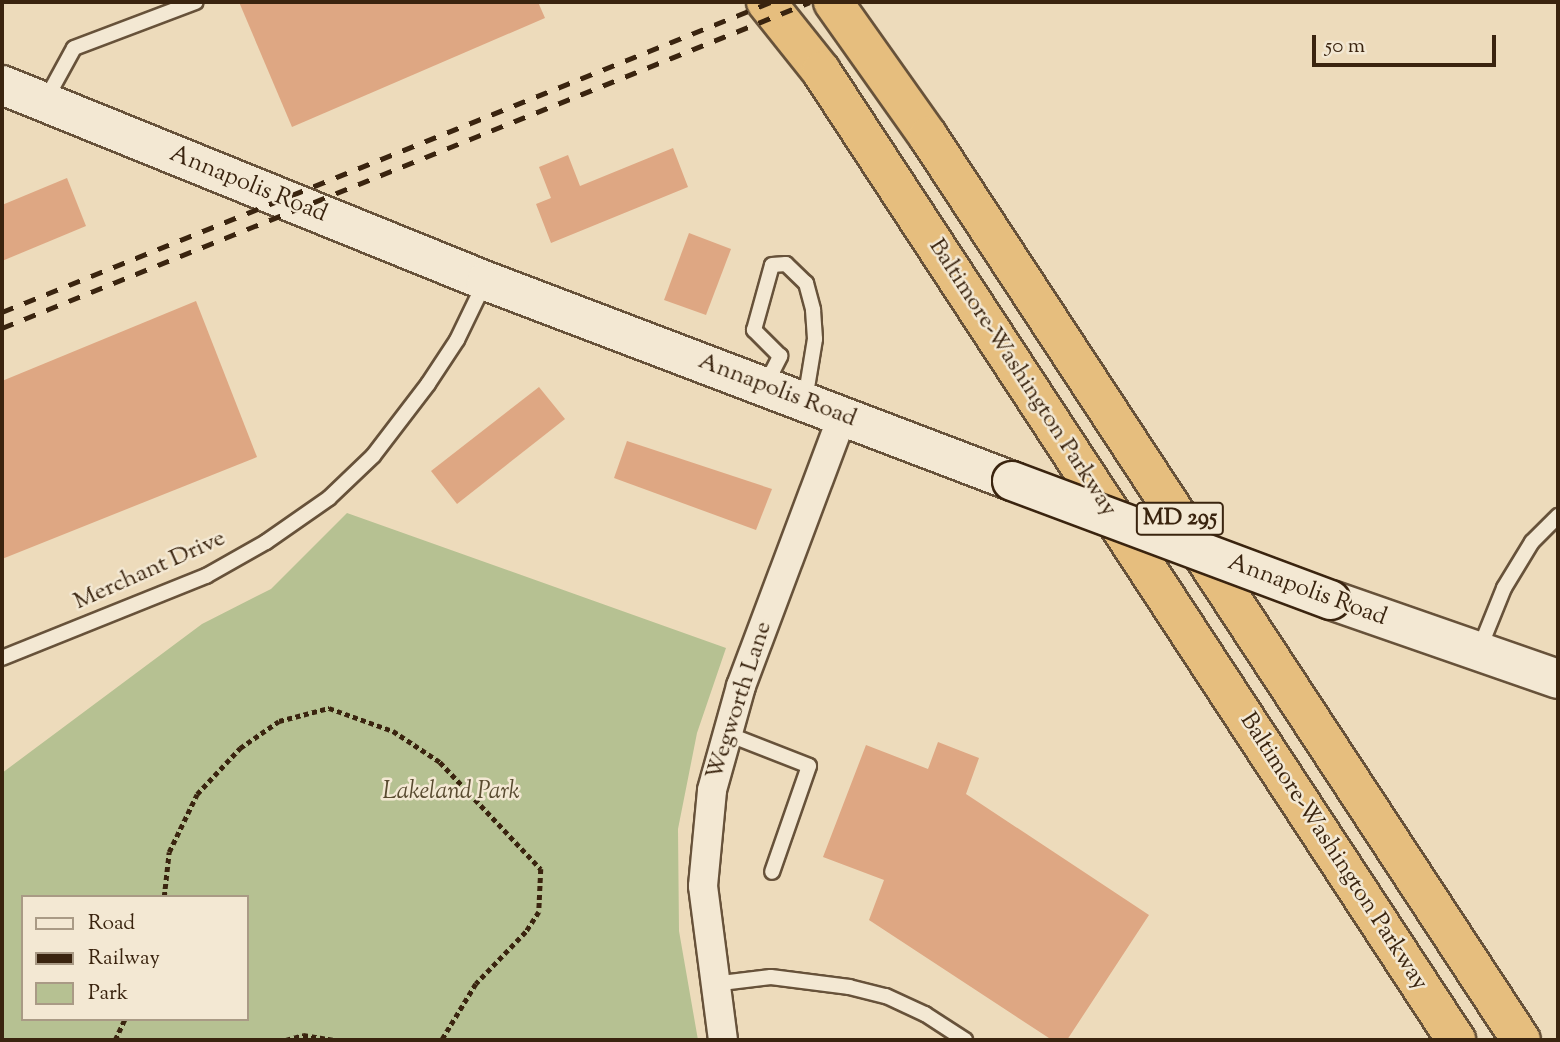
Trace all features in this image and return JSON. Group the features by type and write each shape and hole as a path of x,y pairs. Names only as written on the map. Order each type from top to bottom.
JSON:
{"highway":[{"name":"Baltimore-Washington Parkway","path":"766,2 821,71 1456,1040"},
{"name":"MD 295","path":"833,2 928,136 1521,1040"}],"main road":[{"name":"Annapolis Road","path":"2,85 486,281 1331,600 1558,679"}],"street":[{"name":"Wegworth Lane","path":"723,1040 713,984 703,886 712,790 725,733 843,415"}],"lane":[{"path":"45,103 74,48 196,2"},
{"path":"765,386 780,356 754,330 772,265 786,264 806,284 813,310 815,340 805,401"},
{"name":"Merchant Drive","path":"2,658 206,576 266,542 329,498 373,456 428,384 457,341 486,281"},
{"path":"1479,652 1504,588 1532,542 1558,516"},
{"path":"725,733 809,766 772,872"},
{"path":"713,984 771,977 849,987 886,996 925,1014 965,1040"}],"path":[{"path":"164,895 169,852 197,794 240,748 279,721 329,708 393,731 440,762 541,869 539,912 526,932 475,984 442,1040"},
{"path":"115,1040 124,1021"},
{"path":"286,1040 319,1035 333,1040"}],"green space":[{"name":"Lakeland Park","path":"347,513 726,648 697,733 678,829 679,931 698,1040 2,1040 2,773 202,624 271,589"}],"building":[{"path":"239,2 538,2 545,18 292,127"},
{"path":"673,148 688,187 551,243 536,204 551,198 539,167 568,155 580,186"},
{"path":"67,178 86,226 2,261 2,205"},
{"path":"689,233 731,249 706,315 664,300"},
{"path":"196,301 257,457 2,559 2,381"},
{"path":"539,387 565,419 457,504 431,471"},
{"path":"627,441 772,489 756,530 614,478"},
{"path":"938,742 979,758 966,794 1149,915 1067,1040 1052,1040 869,920 884,880 823,857 866,745 928,769"}],"railway":[{"path":"2,312 771,2"},
{"path":"2,328 810,2"}]}
